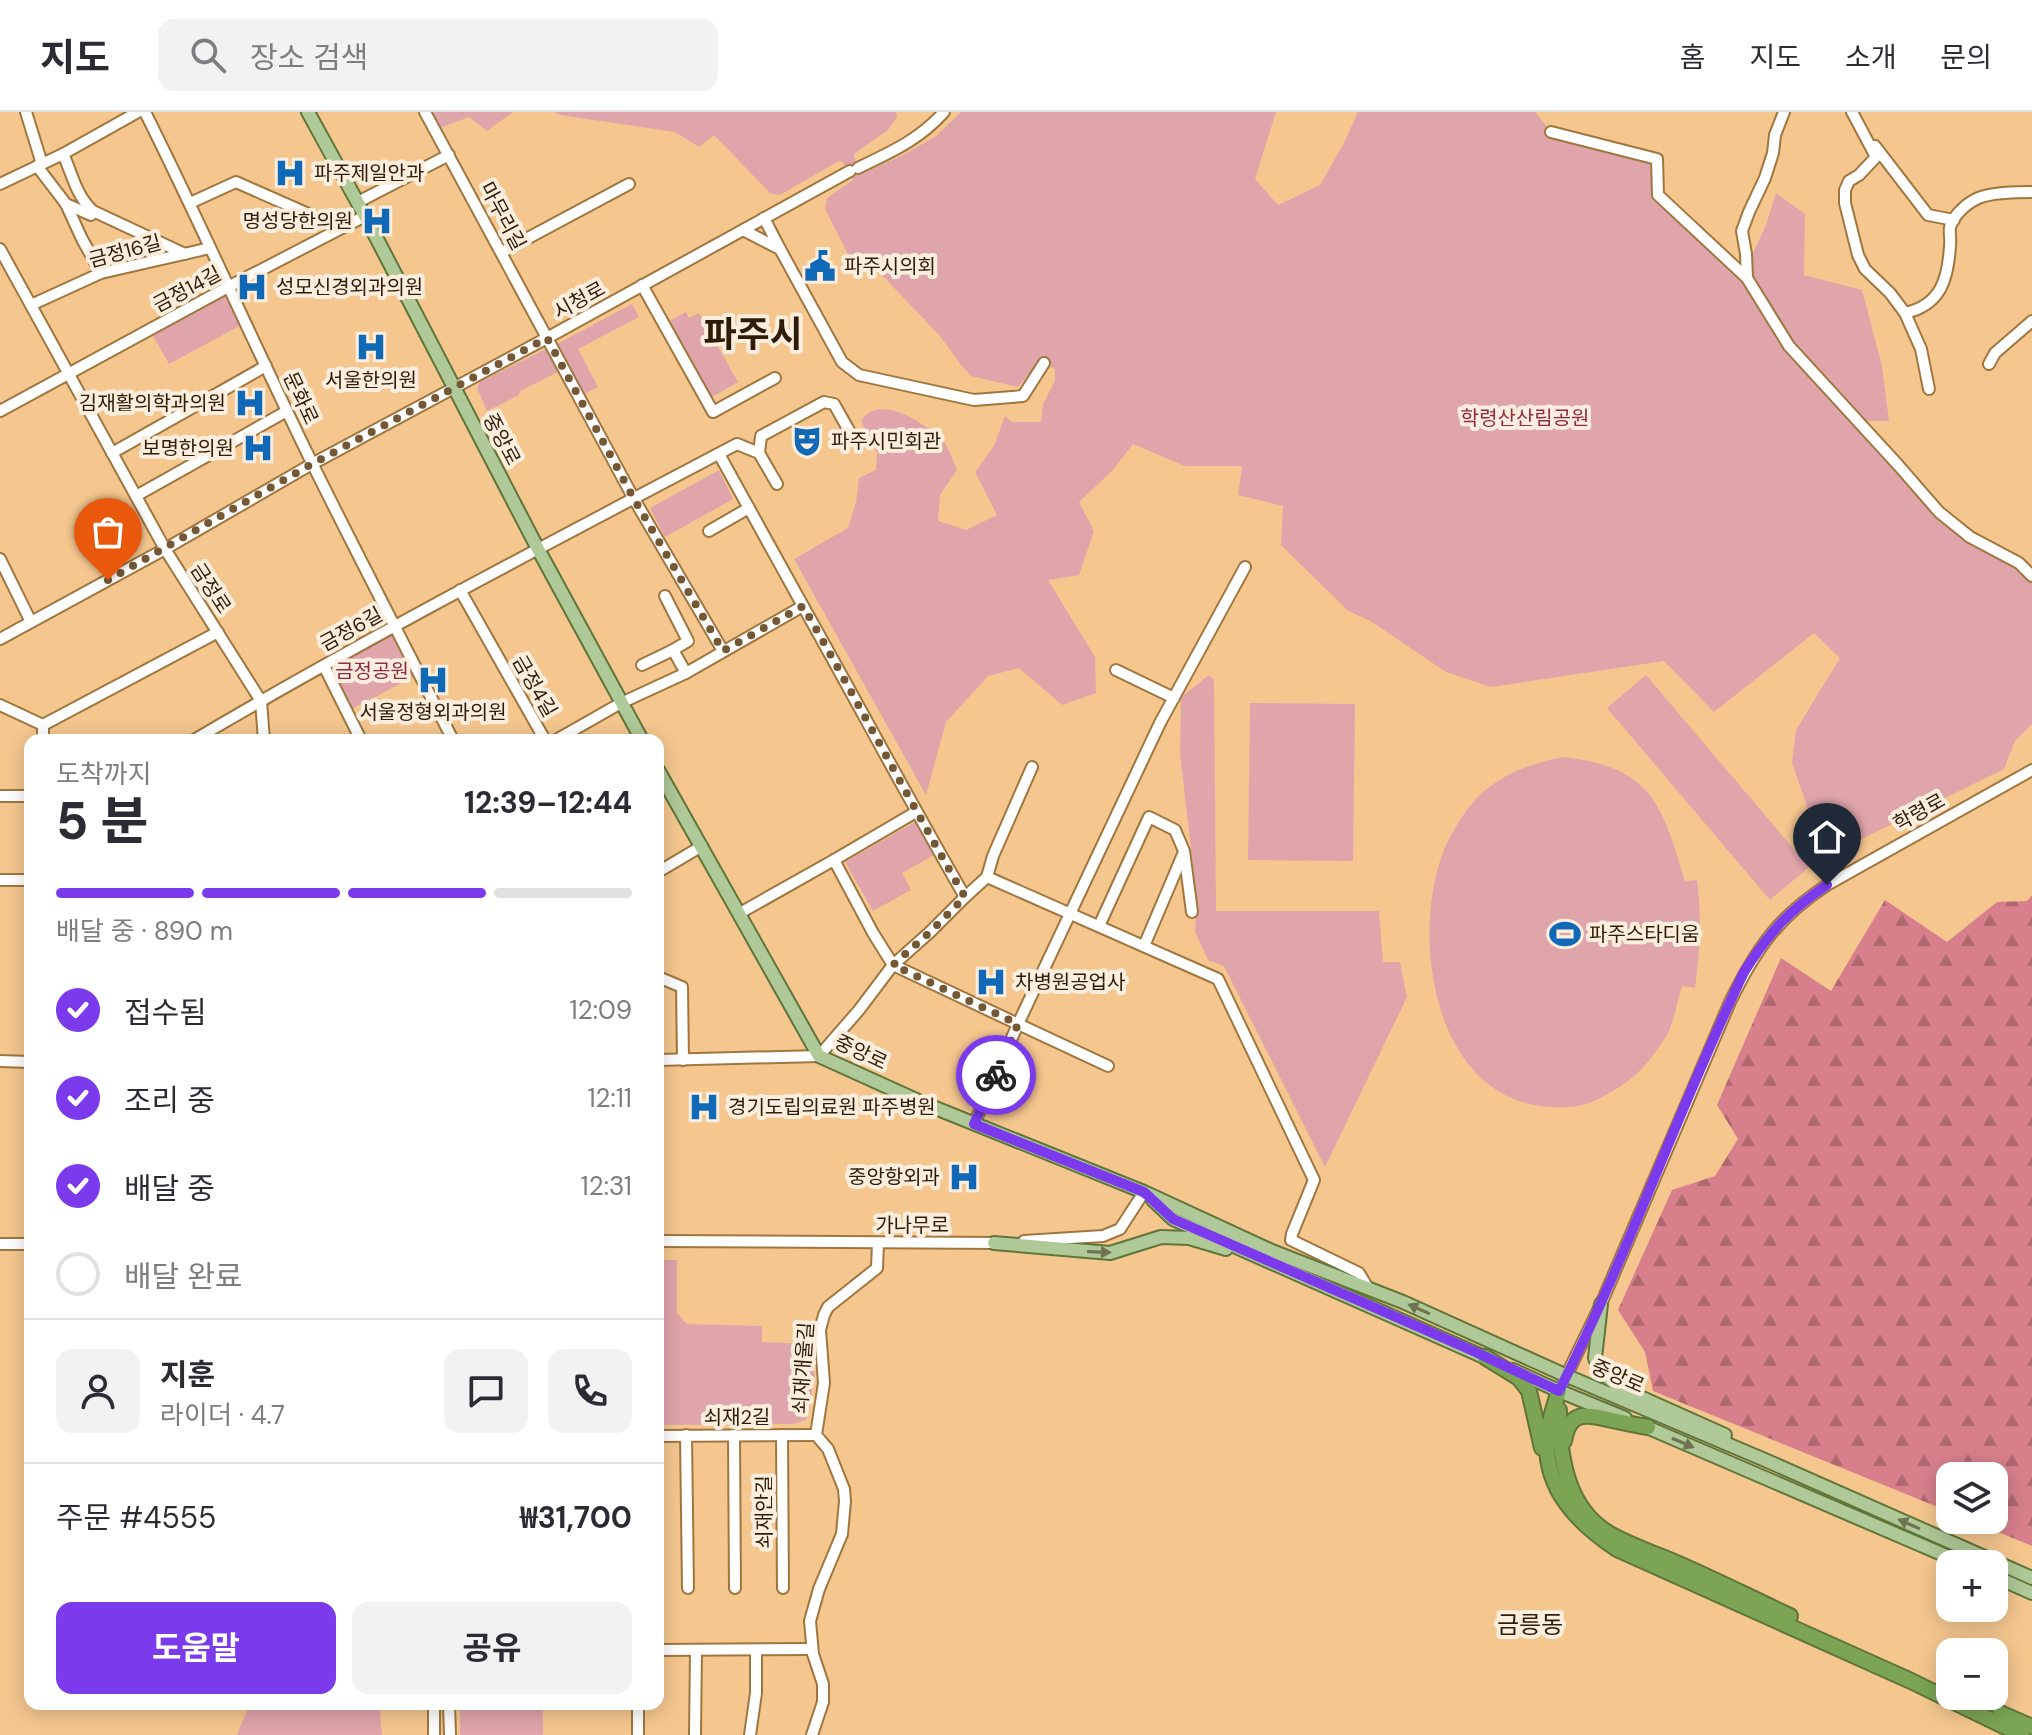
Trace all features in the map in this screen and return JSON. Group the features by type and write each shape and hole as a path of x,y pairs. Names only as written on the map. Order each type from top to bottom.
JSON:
{"highway":[{"path":"1485,1357 1519,1378 1529,1391 1542,1446 1568,1480 1576,1498 1595,1522 1609,1533 1936,1684"},
{"path":"1559,1391 1555,1485 1573,1515 1598,1537 1617,1549 1911,1681 2022,1735"},
{"path":"1556,1463 1567,1427 1580,1415 1590,1414 1648,1427"},
{"path":"1995,1710 2032,1727"}],"main road":[{"name":"중앙로","path":"308,112 639,734"},
{"name":"중앙로","path":"664,780 819,1056 923,1103 1144,1192 1272,1251 1368,1288 2032,1578"},
{"name":"중앙로","path":"1144,1192 1173,1219 1559,1391 1936,1551"},
{"path":"994,1243 1110,1253 1161,1237 1189,1238 1281,1267"},
{"path":"1601,1304 1595,1358 1600,1371 1609,1380 1620,1388 1747,1445 1765,1460"},
{"path":"2008,1582 2032,1593"}],"street":[{"path":"26,112 40,165 66,204 101,273"},
{"path":"0,184 63,154 138,112"},
{"name":"문화로","path":"145,112 312,464 450,734"},
{"name":"마무리길","path":"425,112 634,499 723,651"},
{"name":"시청로","path":"2,637 452,387 854,169 905,145 927,130 944,112"},
{"path":"1747,278 1742,231 1765,178 1784,112"},
{"path":"1852,112 1876,157 1849,181 1845,190 1845,203 1858,255 1865,269 1905,313 1921,349 1929,389"},
{"path":"1862,129 1928,215 1954,220"},
{"path":"1551,132 1657,159 1658,195 1747,278 1789,346 1939,512 1970,537 2019,563 2032,576"},
{"name":"금정16길","path":"63,154 86,206 101,217 185,254"},
{"path":"358,202 449,155"},
{"path":"190,203 236,182 340,228"},
{"path":"502,252 629,184"},
{"path":"1905,313 1932,302 1939,294 1950,248 1950,227 1958,213 1982,197 2032,192"},
{"path":"66,204 101,217"},
{"name":"금정14길","path":"0,411 365,216"},
{"path":"764,218 842,362 859,375 974,400 1023,396 1044,363"},
{"path":"743,230 780,249"},
{"name":"금정16길","path":"31,305 101,273 210,248"},
{"name":"금정로","path":"0,249 165,549 261,701 264,734"},
{"path":"642,285 713,412 775,378"},
{"path":"1989,364 1995,353 2032,321"},
{"path":"112,453 266,366"},
{"path":"777,484 759,453 761,436 824,402 834,404 851,434"},
{"path":"136,496 287,411"},
{"path":"759,453 737,444 719,454 965,897"},
{"name":"금정6길","path":"204,734 395,625 719,454"},
{"path":"709,531 749,508"},
{"path":"0,559 31,622"},
{"path":"974,1124 1116,815 1174,698 1245,567"},
{"name":"금정4길","path":"460,590 542,734"},
{"path":"642,665 688,641 665,596"},
{"name":"금정4길","path":"567,734 621,703 686,673 803,606"},
{"path":"43,725 218,632"},
{"path":"673,650 686,673"},
{"path":"324,666 358,734"},
{"path":"1116,670 1174,698"},
{"path":"0,705 43,725"},
{"path":"43,725 43,734"},
{"path":"664,1060 819,1056 893,965 987,877 1032,767"},
{"name":"학령로","path":"1559,1391 1601,1304 1730,1002 1744,972 1775,927 1827,885 2032,770"},
{"path":"0,796 24,796"},
{"path":"740,913 916,812"},
{"path":"1099,926 1149,817 1175,830 1184,851 1192,912"},
{"path":"664,868 702,846"},
{"path":"1144,946 1184,851"},
{"path":"834,860 893,965 1108,1066"},
{"path":"987,877 1218,979 1314,1180 1291,1240 1359,1273 1368,1288"},
{"path":"0,880 24,880"},
{"path":"664,980 682,987 683,1060"},
{"path":"0,1061 24,1062"},
{"name":"가나무로","path":"664,1241 994,1243 1103,1236 1120,1229 1144,1192"},
{"name":"쇠재개울길","path":"812,1735 823,1702 823,1684 812,1649 810,1621 819,1589 842,1534 845,1501 844,1489 828,1449 816,1435 824,1383 820,1330 828,1307 877,1268 878,1243"},
{"path":"0,1244 24,1244"},
{"path":"686,1435 688,1588"},
{"name":"쇠재안길","path":"734,1435 735,1588"},
{"name":"쇠재안길","path":"782,1435 783,1588"},
{"name":"쇠재2길","path":"664,1436 816,1435"},
{"path":"664,1650 812,1649"},
{"path":"695,1735 696,1650"},
{"path":"750,1735 756,1693 756,1650"},
{"path":"434,1710 434,1735"},
{"path":"449,1710 450,1735"},
{"path":"638,1710 638,1735"}],"green space":[{"path":"432,112 513,112 487,131 469,117 440,128"},
{"name":"학령산산림공원","path":"554,112 896,112 897,117 888,130 855,153 862,174 936,136 961,112 1276,112 1255,179 1278,205 1320,185 1358,112 1535,112 1551,132 1657,159 1658,195 1745,271 1766,225 1776,193 1805,214 1804,275 1862,290 1882,366 1889,421 1866,421 1876,439 1950,525 2019,563 2032,578 2032,724 2015,741 2004,769 1855,842 1812,820 1792,763 1796,730 1840,658 1814,633 1714,712 1664,661 1491,687 1446,672 1372,622 1347,610 1281,545 1283,506 1238,495 1242,466 1185,466 1133,444 1113,470 1079,502 1094,531 1079,575 1048,580 1095,657 1096,693 1062,705 1019,668 988,676 946,722 926,795 794,559 848,528 859,478 876,470 877,453 861,421 879,409 902,413 914,419 948,448 957,470 940,495 938,521 966,530 997,515 975,472 994,446 1005,416 1012,422 1041,422 1043,404 1055,381 1055,369 1040,361 1018,387 971,376 940,336 879,272 859,270 825,209 827,198 853,180 843,162 839,161 780,195 770,193 714,135 699,147 675,132"},
{"path":"225,291 243,324 169,364 151,332"},
{"path":"632,304 639,317 578,349 598,387 584,394 557,344"},
{"path":"686,312 689,318 699,313 738,382 712,397 706,394 666,323"},
{"path":"548,348 560,371 487,411 477,388 480,382"},
{"path":"719,470 733,499 665,537 650,508"},
{"name":"금정공원","path":"394,631 417,675 350,710 327,667"},
{"path":"1209,675 1214,680 1216,911 1379,911 1383,962 1400,962 1407,997 1325,1167 1224,966 1208,960 1195,932 1197,900 1180,754 1181,697"},
{"path":"1646,675 1809,867 1770,900 1607,708"},
{"path":"1250,703 1355,704 1353,861 1248,860"},
{"name":"파주스타디움","path":"1563,757 1616,770 1635,780 1649,794 1669,831 1685,881 1697,880 1700,921 1695,988 1682,986 1668,1033 1651,1057 1630,1079 1604,1096 1580,1105 1560,1107 1540,1106 1504,1094 1475,1072 1454,1042 1440,1006 1432,967 1430,928 1433,889 1442,855 1452,833 1477,798 1506,776 1528,766"},
{"path":"915,822 934,855 902,873 911,890 873,911 845,862"},
{"path":"2032,895 2032,1546 2003,1534 2008,1534 2008,1462 1936,1462 1936,1506 1653,1391 1645,1352 1618,1310 1672,1190 1715,1176 1738,1139 1717,1105 1781,958 1831,991 1885,900 1947,942 1997,902 2027,901"},
{"path":"664,1260 677,1260 677,1313 687,1324 762,1326 762,1342 809,1344 815,1377 806,1420 793,1424 664,1425"},
{"path":"247,1710 380,1710 382,1735 237,1735"},
{"path":"460,1710 543,1710 543,1735 460,1735"}],"way so far":[{"path":"108,580 312,464 547,338 634,499 723,651 803,606 965,897 893,965 1018,1024 996,1075"}],"place":[{"name":"파주제일안과","path":"290,173"},
{"name":"명성당한의원","path":"377,221"},
{"name":"파주시의회","path":"820,266"},
{"name":"성모신경외과의원","path":"252,287"},
{"name":"서울한의원","path":"371,347"},
{"name":"김재활의학과의원","path":"250,403"},
{"name":"파주시민회관","path":"807,441"},
{"name":"보명한의원","path":"258,448"},
{"name":"서울정형외과의원","path":"433,680"},
{"name":"파주스타디움","path":"1565,934"},
{"name":"차병원공업사","path":"991,982"},
{"name":"경기도립의료원 파주병원","path":"704,1107"},
{"name":"중앙항외과","path":"964,1177"}],"district":[{"name":"파주시","path":"753,334"},
{"name":"금릉동","path":"1530,1624"}],"route":[{"path":"996,1075 974,1124 1144,1192 1173,1219 1559,1391 1601,1304 1744,972 1775,927 1827,885"}]}
